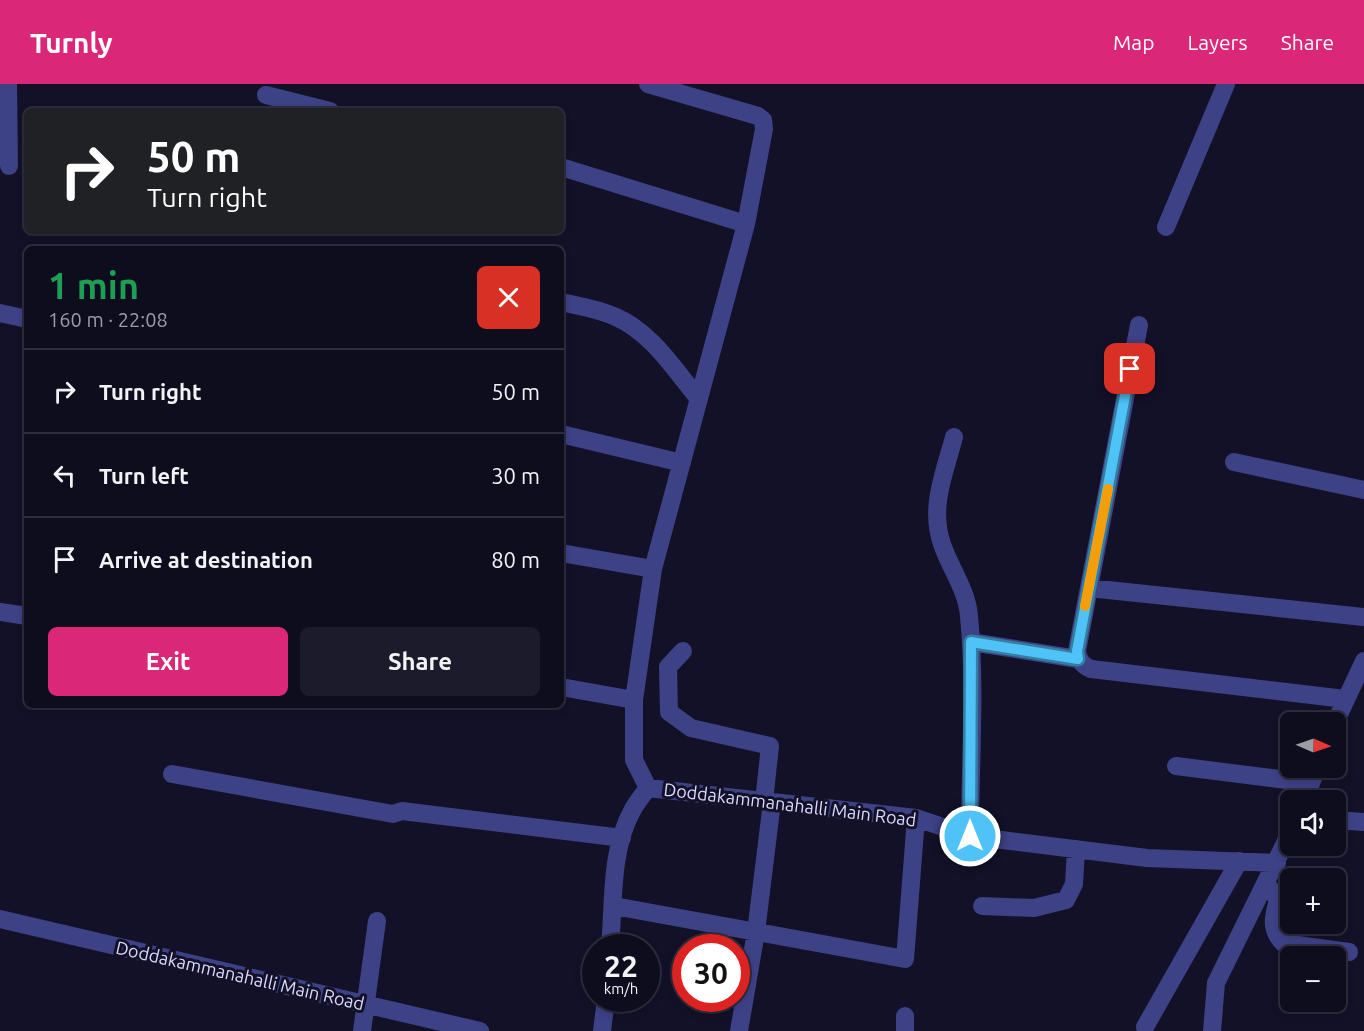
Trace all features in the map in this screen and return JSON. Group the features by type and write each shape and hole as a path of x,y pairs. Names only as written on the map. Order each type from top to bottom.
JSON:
{"street":[{"path":"8,84 9,166"},
{"path":"648,84 758,116 763,120 764,129 746,225 653,569 634,700 634,760 648,788"},
{"path":"715,102 717,84"},
{"path":"1166,227 1226,84"},
{"path":"266,97 316,108"},
{"path":"564,168 746,225"},
{"path":"564,303 614,316 634,327 650,340 699,399"},
{"path":"0,313 24,318"},
{"path":"1139,325 1077,651 1078,659 1091,669 1345,699"},
{"path":"564,435 682,463"},
{"path":"954,436 938,496 936,520 942,543 968,606 971,642 970,836"},
{"path":"1234,462 1364,489"},
{"path":"564,554 653,569"},
{"path":"1089,588 1364,616"},
{"path":"0,612 24,616"},
{"path":"971,642 1078,659"},
{"path":"682,651 668,667 669,712 691,728 770,746 768,801 756,932 739,1031"},
{"path":"1340,712 1364,661"},
{"path":"564,688 634,700"},
{"path":"1176,766 1280,774"},
{"path":"172,774 393,814 402,811 622,838"},
{"name":"Doddakammanahalli Main Road","path":"611,934 616,869 622,838 631,812 648,788 916,818 970,836 1147,858 1277,863"},
{"path":"614,906 905,959 916,818"},
{"path":"1346,821 1364,822"},
{"path":"982,906 1034,908 1066,900 1074,884 1076,849"},
{"path":"1212,1031 1216,983 1280,856"},
{"path":"1144,1027 1239,861"},
{"path":"1267,884 1278,900 1273,921 1274,933 1283,943 1349,952"},
{"name":"Doddakammanahalli Main Road","path":"0,920 480,1031"},
{"path":"362,1031 377,921"},
{"path":"602,1031 604,1012"}],"slow traffic":[{"path":"1085,606 1108,489"}],"route":[{"path":"970,836 971,642 1078,659 1077,651 1130,369"}]}
